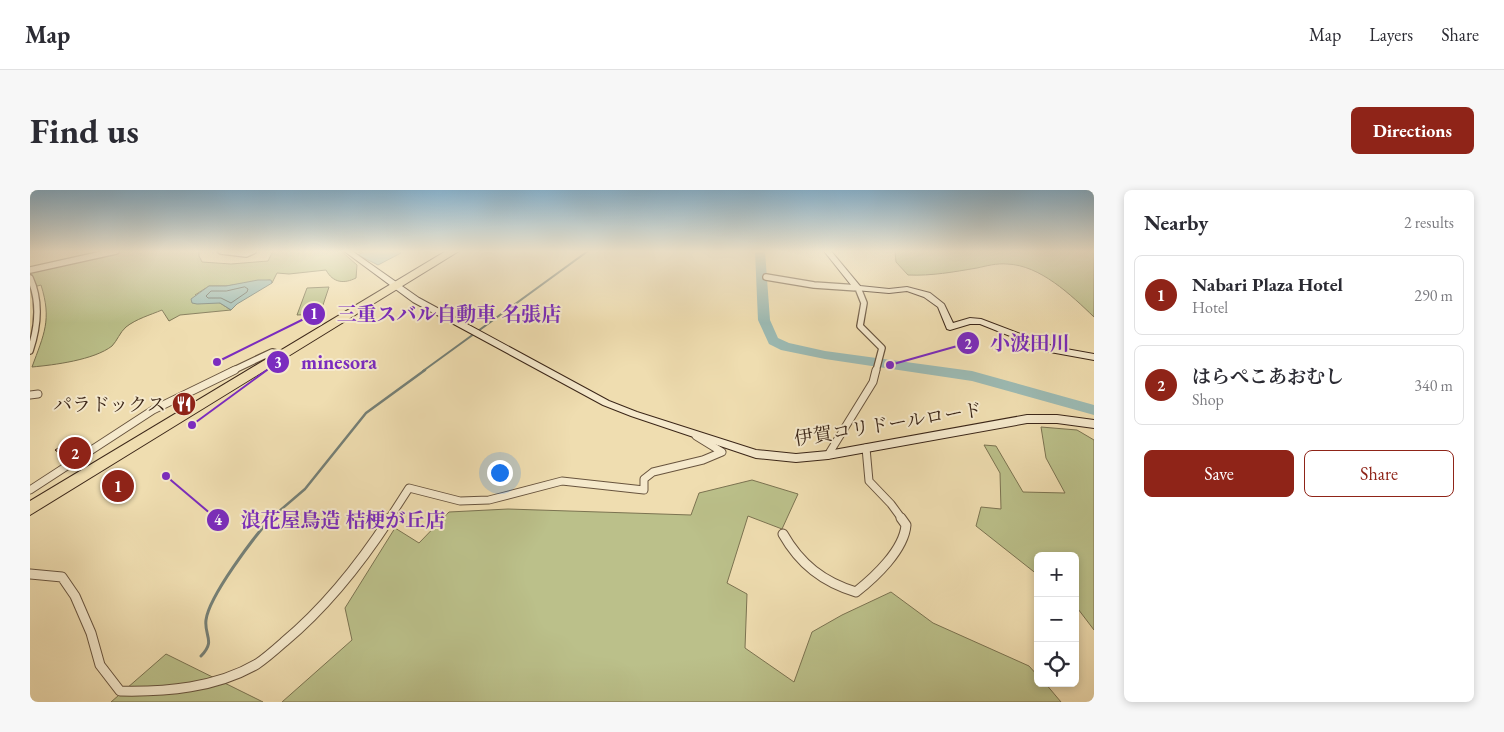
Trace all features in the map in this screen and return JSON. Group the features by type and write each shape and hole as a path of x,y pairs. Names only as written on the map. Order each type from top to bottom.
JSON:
{"highway":[{"path":"30,509 415,275"}],"street":[{"name":"伊賀コリドールロード","path":"380,275 398,285 416,300 606,403 741,450 769,456 796,458 828,455 1027,419 1056,419 1094,424"},
{"path":"828,455 869,389 878,368 882,348 860,326 864,303 858,288 847,275"},
{"path":"766,277 814,285 889,292 907,290 924,293 939,304 950,327 970,321 981,322 1053,350 1094,357"},
{"path":"30,278 38,320 30,350"},
{"path":"30,490 153,410 272,352 284,355"},
{"path":"30,395 38,394"},
{"path":"30,574 62,577 75,596 100,665 120,691 182,689 220,680 256,664 293,635 374,544 409,488 460,501 489,500 562,481 644,490 644,479 653,472 702,460 722,452 691,433"},
{"path":"783,534 791,550 803,564 835,586 856,592 877,575 905,535 906,524 891,504 869,481 866,448"}],"green space":[{"path":"30,275 276,275 272,283 270,280 226,286 209,286 195,295 220,303 231,310 180,315 169,321 162,310 130,324 112,346 95,355 74,361 32,367 43,336 46,308 41,285 30,288"},
{"path":"330,275 356,275 356,278 343,282 332,278"},
{"path":"1043,275 1094,275 1094,317 1065,291"},
{"path":"329,287 320,314 297,315 307,288"},
{"path":"1041,427 1077,430 1094,440 1094,630 1079,610 1079,552 1034,552 1034,572 976,526 981,507 1001,509 1000,473 984,445 996,446 1023,492 1065,493 1046,458"},
{"path":"752,480 798,494 782,529 748,516 727,583 747,594 745,648 794,682 812,632 842,615 891,592 933,623 1029,666 1034,672 1034,687 1048,687 1061,702 282,702 352,640 345,608 395,528 419,543 449,512 508,509 691,515 699,493"},
{"path":"166,654 263,702 111,702"}],"water":[{"path":"258,280 271,280 272,283 237,304 231,310 220,303 192,303 191,299 209,286 226,286"}],"building":[{"path":"74,438 78,441 59,453 55,450"}],"waterway":[{"path":"423,371 555,275"},
{"path":"761,275 764,320 773,341 786,347 825,355 972,376 1094,410"},
{"path":"271,518 305,489 366,413 425,370"},
{"path":"201,656 209,642 206,620 215,597 244,552 271,518"}],"place":[{"name":"三重スバル自動車 名張店","path":"217,362"},
{"name":"小波田川","path":"890,365"},
{"name":"パラドックス","path":"184,404"},
{"name":"minesora","path":"192,425"},
{"name":"はらぺこあおむし","path":"75,453"},
{"name":"浪花屋鳥造 桔梗が丘店","path":"166,476"},
{"name":"Nabari Plaza Hotel","path":"118,486"}]}
